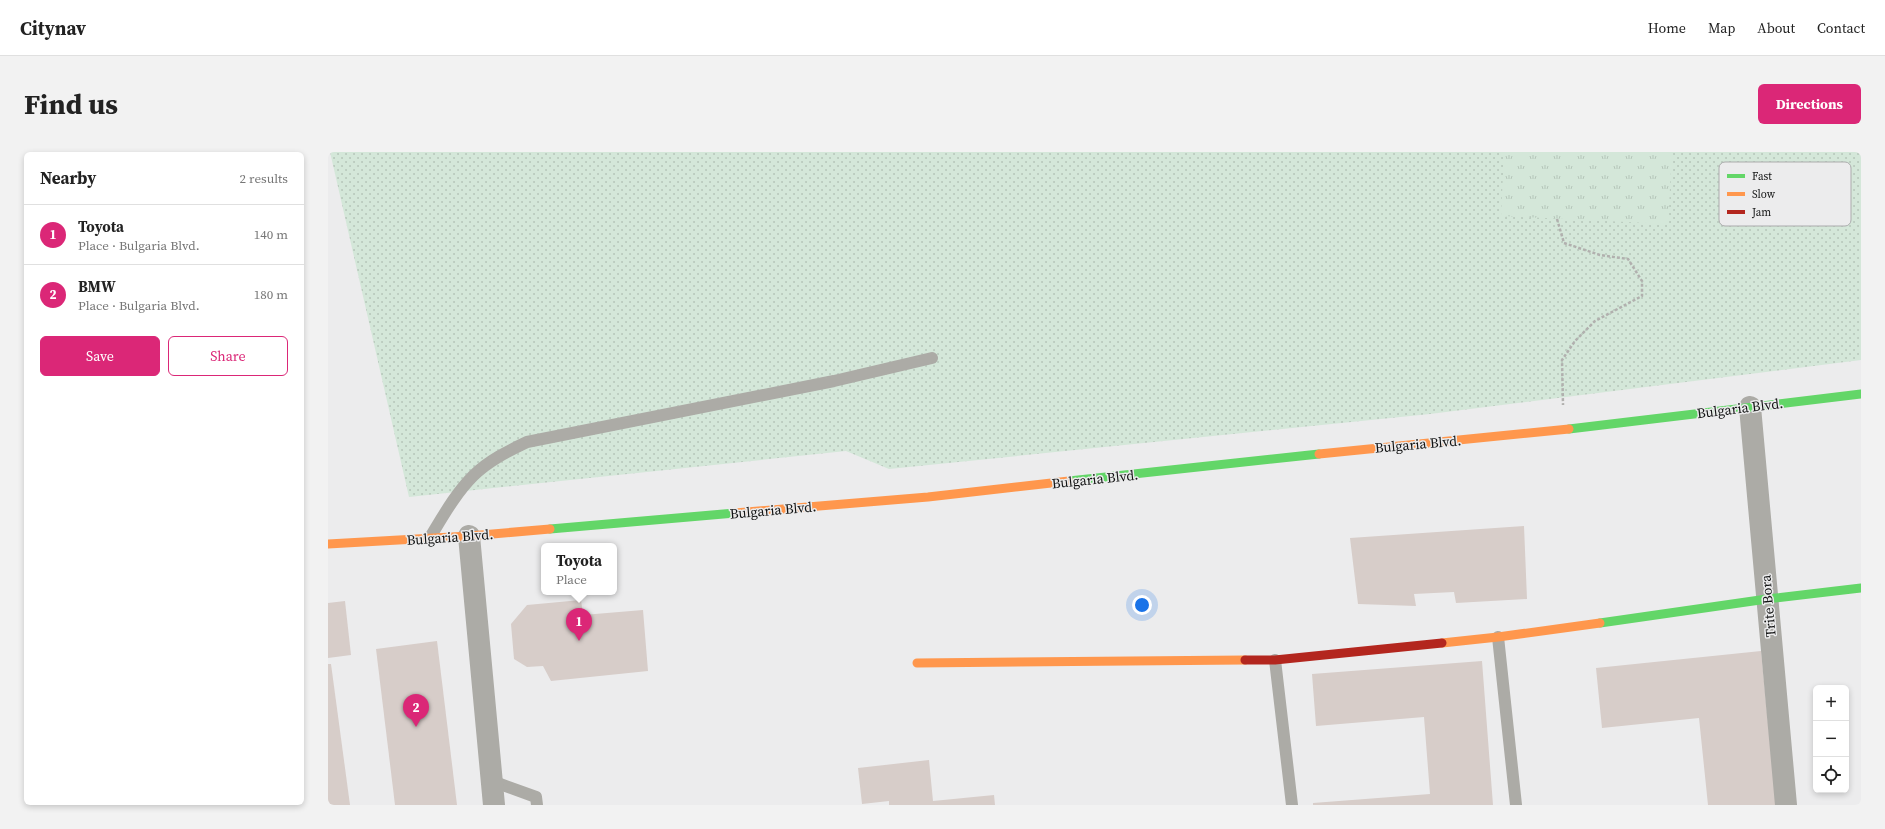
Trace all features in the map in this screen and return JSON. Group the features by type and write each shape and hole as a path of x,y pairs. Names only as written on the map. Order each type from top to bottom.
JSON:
{"street":[{"name":"Bulgaria Blvd.","path":"328,544 469,536 928,497 1315,454 1564,430 1861,394"},
{"name":"Trite Bora","path":"1750,407 1786,805"},
{"path":"469,536 494,805"},
{"path":"917,663 1275,660 1498,638 1767,599 1861,588"}],"lane":[{"path":"429,539 459,492 473,476 491,461 528,442 834,381 932,358"},
{"path":"1498,638 1516,805"},
{"path":"1275,660 1292,805"},
{"path":"492,781 536,797 537,805"}],"path":[{"path":"1557,219 1564,243 1600,255 1628,259 1642,281 1642,296 1596,321 1575,341 1562,360 1564,430"}],"green space":[{"path":"330,152 1861,152 1861,360 1430,414 889,469 846,451 409,497"},
{"path":"1504,152 1672,152 1668,224 1501,216"}],"building":[{"path":"1524,526 1527,599 1456,603 1454,592 1414,594 1416,606 1358,604 1350,538"},
{"path":"581,600 583,615 643,610 648,671 551,681 543,666 527,667 514,659 511,624 527,605"},
{"path":"345,601 351,655 328,658 328,603"},
{"path":"437,641 457,805 395,805 376,649"},
{"path":"1761,651 1776,805 1708,805 1699,718 1602,728 1596,668"},
{"path":"1482,661 1493,805 1313,805 1313,803 1430,794 1424,717 1316,726 1312,674"},
{"path":"328,664 331,664 350,805 328,805"},
{"path":"929,760 933,801 994,795 995,805 889,805 889,801 862,804 858,768"}],"traffic: fast":[{"path":"1569,429 1861,394"},
{"path":"1069,481 1319,454"},
{"path":"550,529 735,513"},
{"path":"1600,623 1767,599 1861,588"}],"traffic: slow":[{"path":"1319,454 1569,429"},
{"path":"735,513 928,497 1069,481"},
{"path":"328,544 469,536 550,529"},
{"path":"1442,643 1600,623"},
{"path":"917,663 1245,660"}],"traffic: jam":[{"path":"1245,660 1275,660 1442,643"}],"place":[{"name":"Toyota","path":"579,641"},
{"name":"BMW","path":"416,727"}]}
